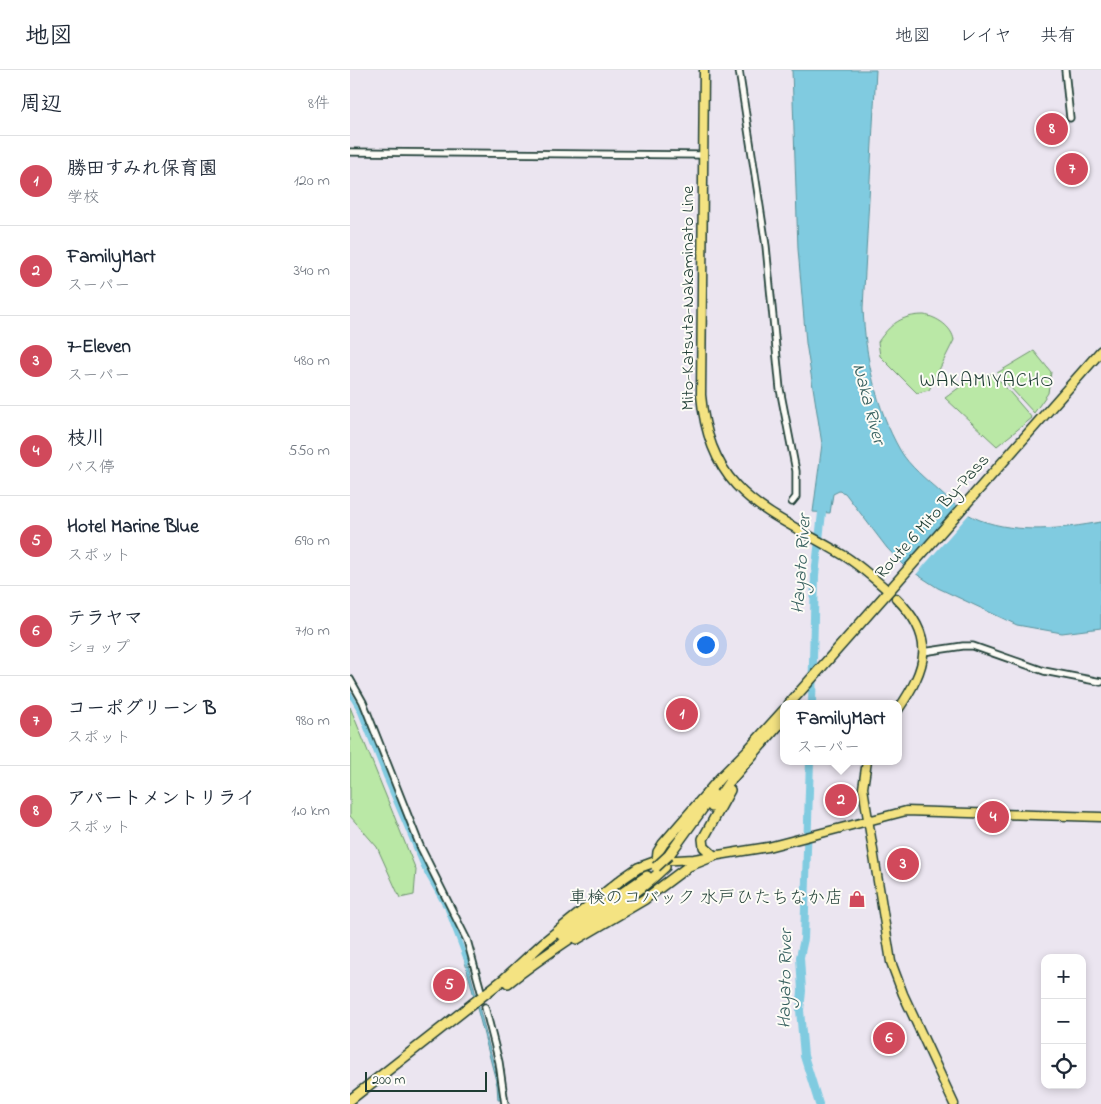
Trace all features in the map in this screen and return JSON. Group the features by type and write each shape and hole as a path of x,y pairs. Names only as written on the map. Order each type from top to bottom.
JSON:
{"highway":[{"name":"Route 6 Mito By-Pass","path":"800,698 897,585 1096,362 1101,351"},
{"path":"519,974 637,904 689,866 714,856 704,847 703,839 751,752 780,715"},
{"path":"350,1100 509,974 560,936 635,885 673,855 723,780 780,723"},
{"path":"660,865 658,852 664,844 721,777 751,752"},
{"path":"354,1104 519,974 635,893 660,865"}],"main road":[{"name":"Mito-Katsuta-Nakaminato Line","path":"704,70 701,395 708,435 720,462 742,492 759,507 806,536 852,560 885,588"},
{"path":"896,598 916,622 920,632 923,652 922,668 917,681 902,704"},
{"path":"866,765 863,788 889,952 895,974 954,1104"},
{"path":"660,865 673,861 714,856 796,841 868,821 917,811 1101,817"}],"street":[{"path":"738,70 766,246 780,390 796,471 796,497 792,502"},
{"path":"1065,70 1070,118"},
{"path":"350,152 703,155"},
{"path":"923,652 973,646 1044,671 1101,682"},
{"path":"350,680 363,702 423,853 467,941 481,992"},
{"path":"485,1006 505,1104"}],"green space":[{"path":"916,315 924,315 943,323 953,335 954,340 929,390 917,393 880,356 878,342 887,330 897,322"},
{"path":"1034,351 1051,372 1048,393 1034,413 997,373"},
{"path":"988,374 994,374 1032,418 997,446 945,398 968,381"},
{"path":"350,707 416,870 414,895 400,898 377,847 350,816"}],"water":[{"name":"Naka River","path":"792,70 876,70 863,308 864,326 869,363 878,399 884,417 900,450 913,467 944,496 964,512 980,520 1025,529 1071,527 1101,522 1101,628 1062,633 1017,625 938,588 904,566 887,548 845,493 839,491 833,494 830,513 813,512 822,444 806,343 798,249"},
{"path":"466,957 499,1085 501,1100 498,1100 497,1085 464,958"}],"pier":[{"path":"960,504 971,512 914,577 903,568"}],"waterway":[{"name":"Hayato River","path":"812,700 815,575 823,504"},
{"path":"350,694 359,709 386,778"},
{"name":"Hayato River","path":"810,765 804,939 800,957 802,991 800,1010 804,1056 819,1104"},
{"path":"387,781 424,868"},
{"path":"426,872 445,906"},
{"path":"447,909 467,962"}],"place":[{"name":"アパートメントリライ","path":"1052,129"},
{"name":"コーポグリーン B","path":"1072,169"},
{"name":"勝田すみれ保育園","path":"682,714"},
{"name":"FamilyMart","path":"841,800"},
{"name":"枝川","path":"993,817"},
{"name":"7-Eleven","path":"903,864"},
{"name":"車検のコバック 水戸ひたちなか店","path":"857,899"},
{"name":"Hotel Marine Blue","path":"449,985"},
{"name":"テラヤマ","path":"889,1038"}],"district":[{"name":"WAKAMIYACHO","path":"987,381"}]}
